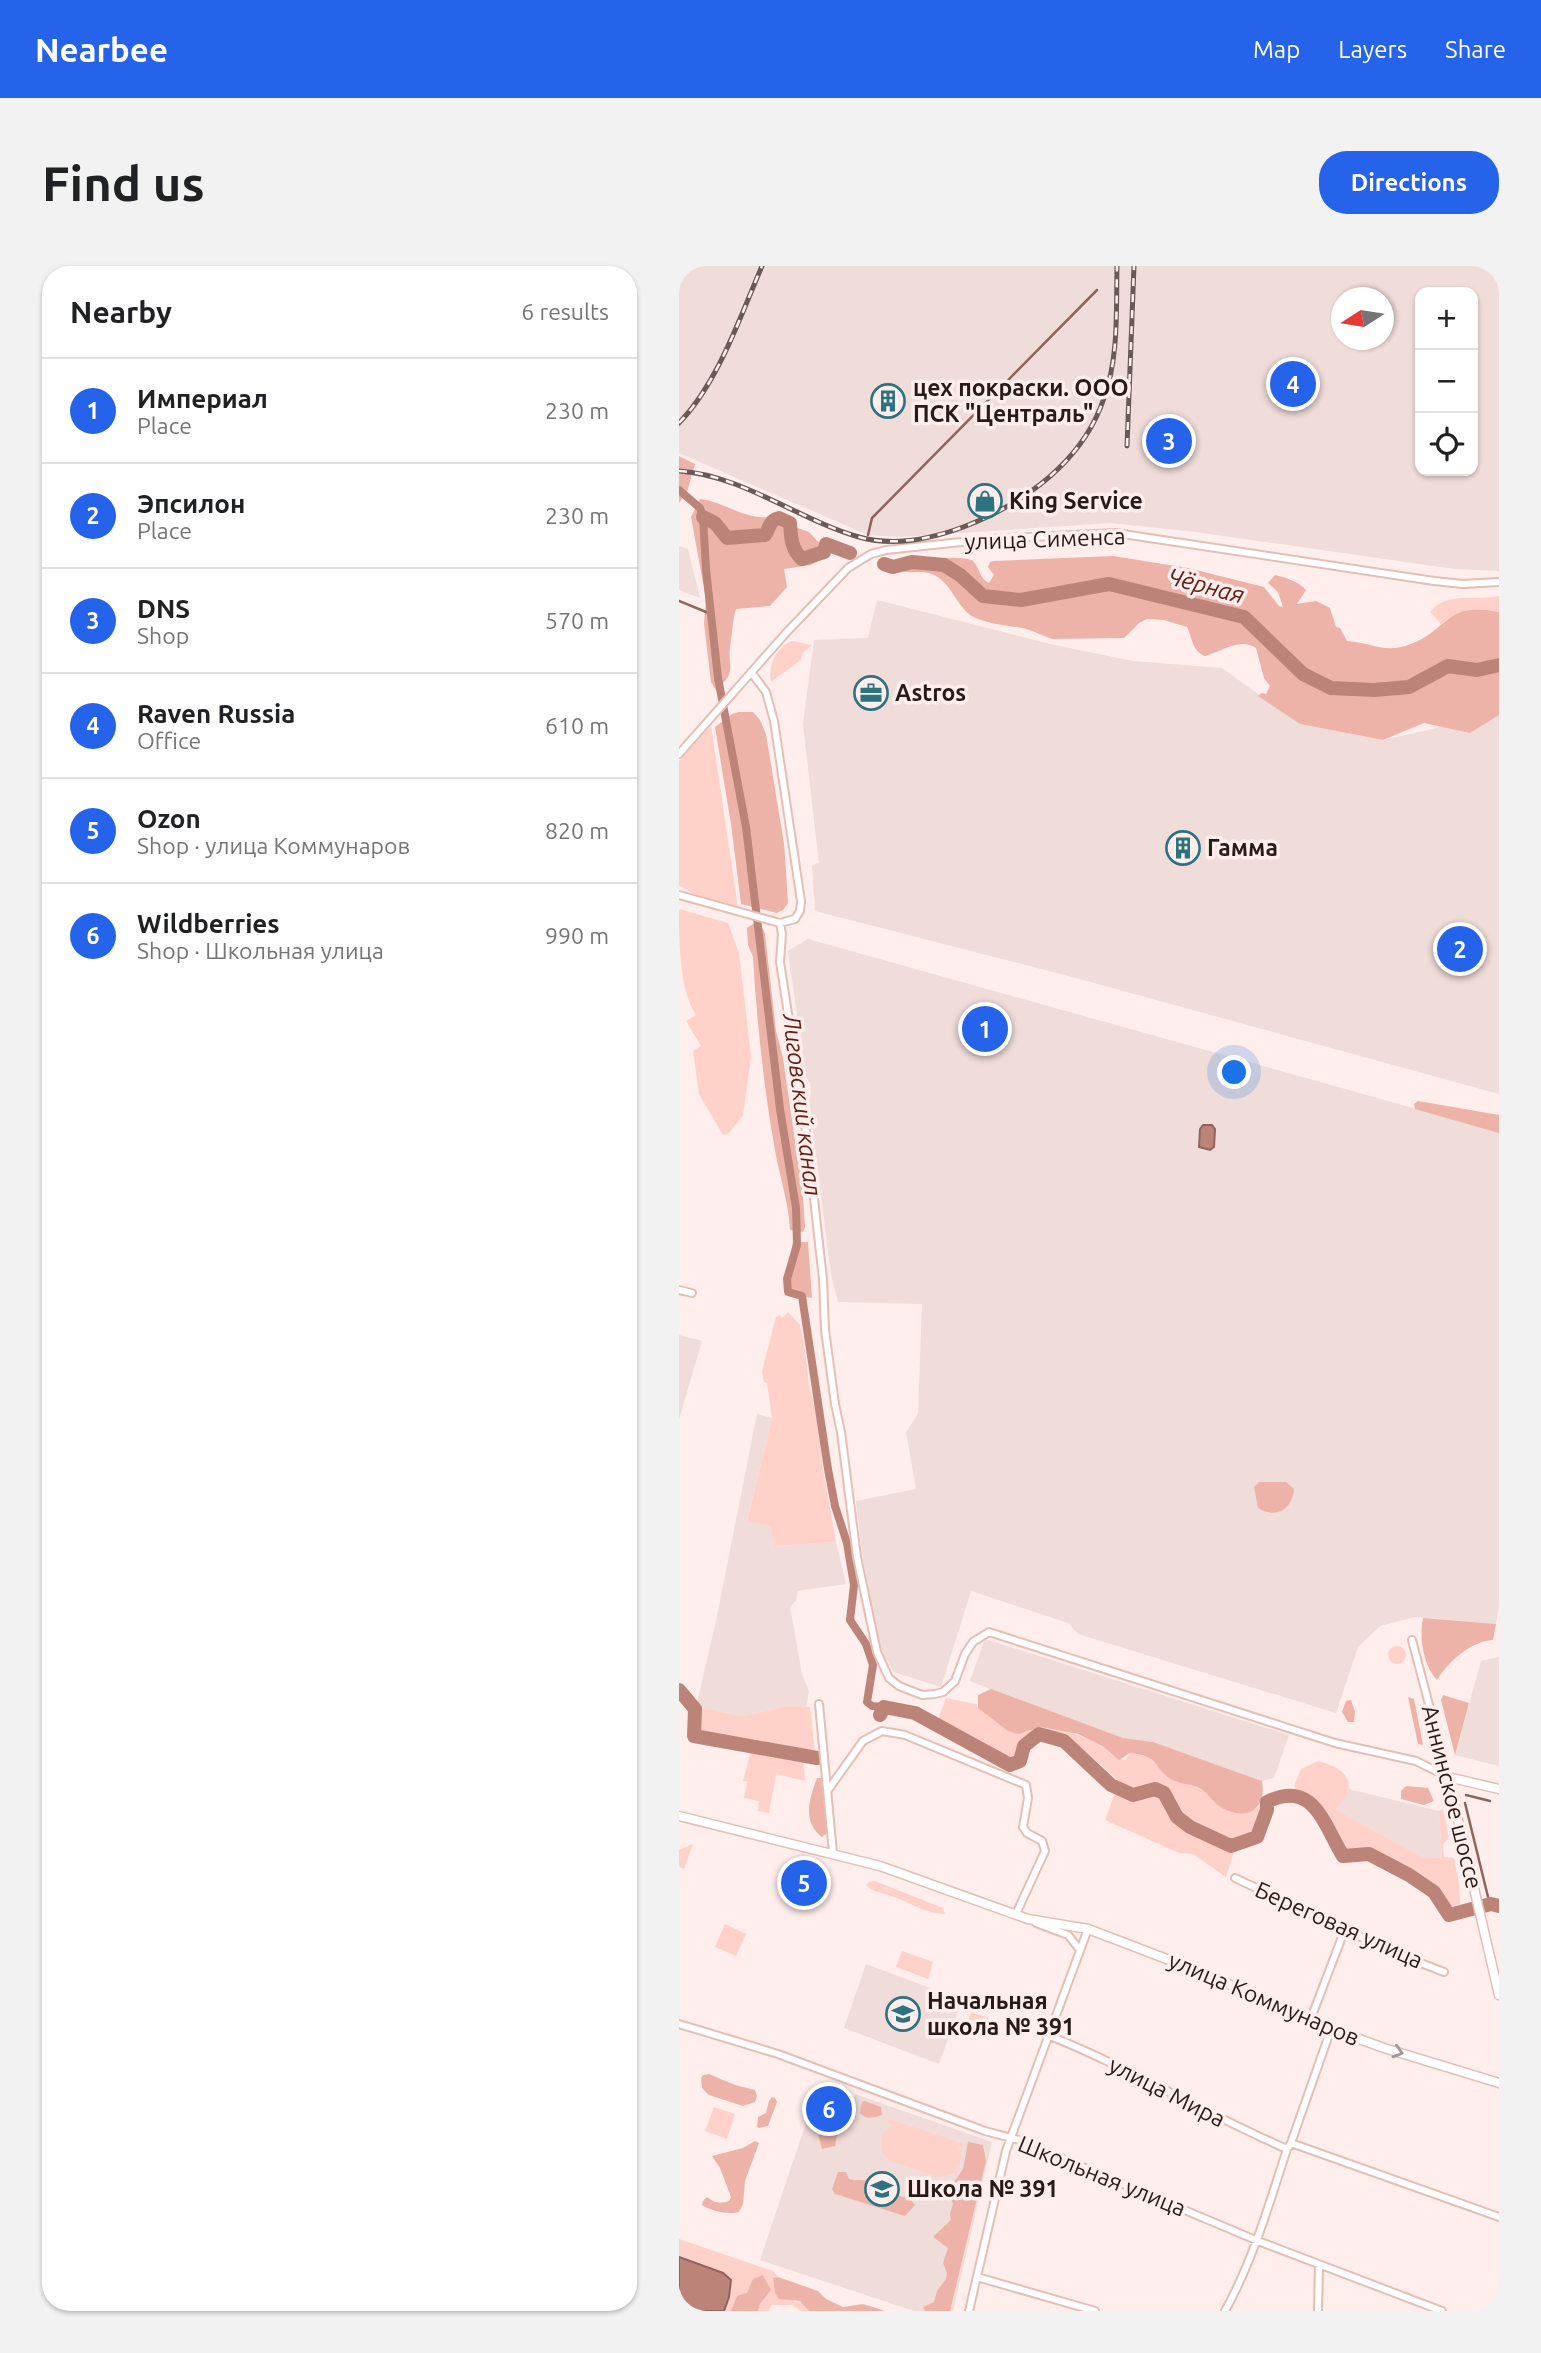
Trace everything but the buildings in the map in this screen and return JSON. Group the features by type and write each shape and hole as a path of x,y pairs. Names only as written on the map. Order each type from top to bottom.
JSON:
{"street":[{"name":"улица Сименса","path":"679,754 848,568 871,554 886,550 989,539 1116,533 1462,584 1499,582"},
{"path":"679,895 780,923 795,919 800,911 801,901 774,721 766,692 751,672"},
{"path":"780,923 780,962 807,1137 823,1279 825,1330 835,1404 867,1613 877,1652 889,1678 899,1686 922,1695 943,1692 955,1681 965,1654 973,1642 989,1632 1335,1743 1407,1758 1434,1768 1448,1777 1499,1789"},
{"path":"679,1290 692,1293"},
{"name":"Аннинское шоссе","path":"1412,1640 1448,1777 1499,1994"},
{"path":"819,1704 833,1853"},
{"path":"828,1790 863,1741 882,1731 905,1735 1017,1780 1026,1786 1028,1793 1023,1827 1027,1833 1042,1841 1045,1851 1016,1914"},
{"name":"улица Коммунаров","path":"679,1816 880,1866 1068,1935 1080,1950"},
{"name":"Береговая улица","path":"1235,1878 1397,1954 1444,1972"},
{"name":"улица Коммунаров","path":"1028,1919 1088,1929 1206,1974 1331,2029 1499,2083"},
{"path":"1310,2021 1345,1928"},
{"path":"969,2311 1010,2137 1088,1929"},
{"name":"Школьная улица","path":"679,2024 778,2054 985,2131 1010,2137 1258,2241 1442,2311"},
{"path":"1225,2311 1241,2282 1258,2241 1331,2029"},
{"name":"улица Мира","path":"1048,2035 1086,2050 1232,2125 1499,2217"},
{"path":"1318,2311 1319,2264"},
{"path":"977,2277 1095,2311"}],"shaded area":[{"path":"679,266 1499,266 1499,571 1454,569 1196,532 1110,523 901,537 868,535 679,453"},
{"path":"679,456 695,464 687,492 679,503"},
{"path":"700,499 757,517 779,516 789,525 809,532 827,551 825,557 811,565 784,569 787,587 770,606 736,609 729,673 716,690 711,682 704,624 706,599 691,517"},
{"path":"679,546 688,549 700,598 679,590"},
{"path":"1113,556 1188,568 1264,587 1279,606 1283,607 1278,592 1268,583 1275,575 1287,579 1306,590 1297,604 1316,601 1330,608 1336,627 1340,628 1347,641 1379,647 1393,648 1411,644 1424,638 1458,613 1468,610 1499,612 1499,715 1470,733 1424,723 1383,740 1300,724 1258,696 1266,694 1270,686 1264,678 1256,648 1250,645 1237,645 1205,656 1195,648 1187,627 1164,620 1147,619 1124,638 1053,639 1026,629 976,618 965,610 940,578 929,573 898,570 900,561 969,559 989,583 994,575 988,567 990,562 994,561"},
{"path":"1499,596 1499,612 1468,610 1441,624 1430,612 1437,605 1453,599"},
{"name":"Astros","path":"877,600 1050,644 1133,661 1222,668 1300,724 1383,740 1499,714 1499,1094 1076,978 815,911 812,865 819,863 803,724 814,640 868,638"},
{"path":"792,641 812,645 802,654 801,660 771,682 774,658"},
{"path":"739,712 753,712 766,734 784,844 788,903 777,913 741,904 715,727"},
{"path":"711,726 738,908 695,895 679,885 679,761"},
{"path":"679,909 728,923 739,953 751,1057 743,1115 728,1134 723,1135 699,1094 693,1051 701,1046 686,1021 696,1015 683,978"},
{"path":"753,924 763,929 765,934 776,1031 801,1168 805,1227 803,1232 790,1230 776,1156 761,1057 753,957 748,945 747,928"},
{"path":"808,939 1499,1132 1499,1605 1496,1624 1415,1617 1380,1626 1358,1647 1336,1713 1078,1634 1068,1623 971,1591 941,1687 894,1672 880,1649 863,1559 856,1501 916,1489 906,1432 918,1414 922,1304 838,1302 831,1275 809,1099 810,1083 806,1077 788,951"},
{"path":"1418,1101 1499,1115 1499,1133 1415,1109 1414,1104"},
{"path":"1203,1125 1212,1125 1215,1129 1214,1147 1210,1150 1199,1147 1200,1129"},
{"path":"793,1242 808,1242 812,1298 792,1295 784,1286"},
{"path":"788,1312 800,1325 836,1542 775,1546 770,1526 747,1521 772,1418 767,1383 764,1382 762,1371 776,1317 780,1315 782,1318"},
{"path":"679,1335 702,1341 679,1419"},
{"path":"757,1414 772,1418 747,1520 770,1526 776,1546 836,1542 846,1584 798,1591 796,1600 790,1607 802,1674 809,1691 806,1707 788,1706 742,1716 696,1707"},
{"path":"1259,1482 1286,1482 1294,1489 1290,1502 1277,1512 1271,1513 1258,1508 1254,1487"},
{"path":"1423,1618 1496,1624 1493,1640 1469,1648 1447,1666 1437,1680 1428,1667 1423,1650"},
{"path":"985,1639 1289,1735 1274,1778 1262,1781 1153,1742 1123,1738 970,1681"},
{"path":"1397,1646 1403,1649 1406,1655 1403,1661 1397,1664 1391,1661 1388,1655 1391,1649"},
{"path":"1499,1657 1499,1766 1455,1755 1481,1661"},
{"path":"991,1689 1123,1738 1153,1742 1262,1781 1261,1799 1258,1806 1247,1813 1231,1812 1219,1806 1198,1787 1167,1777 1146,1757 1130,1753 1119,1760 1102,1746 1078,1734 1041,1727 1018,1734 1008,1731 978,1708 978,1695"},
{"path":"1443,1695 1469,1703 1455,1755 1441,1700"},
{"path":"1408,1697 1414,1699 1423,1745 1418,1744"},
{"path":"946,1698 976,1704 978,1708 1026,1732 1043,1728 1064,1731 1094,1742 1121,1759 1125,1760 1130,1753 1149,1757 1154,1763 1206,1793 1234,1813 1242,1814 1261,1805 1264,1808 1260,1820 1254,1829 1235,1842 1208,1833 1184,1819 1170,1794 1163,1788 1151,1786 1130,1790 1082,1749 1053,1732 1040,1730 1029,1735 1013,1758 1005,1760 996,1757 937,1722"},
{"path":"1351,1700 1355,1712 1354,1722 1348,1722 1342,1712 1346,1701"},
{"path":"788,1706 810,1707 815,1754 695,1733 696,1707 742,1716"},
{"path":"752,1747 803,1757 805,1781 776,1774 769,1813 758,1811 759,1801 744,1798 747,1782 743,1781"},
{"path":"1318,1761 1335,1767 1344,1774 1349,1784 1346,1795 1336,1810 1422,1857 1442,1858 1439,1811 1443,1809 1449,1838 1443,1844 1444,1857 1454,1858 1460,1904 1447,1907 1435,1887 1380,1856 1368,1852 1343,1853 1314,1802 1294,1786 1301,1769"},
{"path":"817,1778 821,1778 827,1833 822,1837 812,1824 809,1810"},
{"path":"1406,1786 1428,1788 1434,1801 1424,1805 1401,1799 1401,1791"},
{"path":"1113,1787 1130,1797 1150,1792 1163,1796 1174,1817 1186,1827 1235,1848 1226,1877 1193,1854 1179,1853 1105,1820 1115,1793 1110,1789"},
{"path":"1348,1789 1439,1811 1442,1858 1422,1857 1335,1810"},
{"path":"693,1844 684,1869 679,1867 679,1850"},
{"path":"875,1881 943,1908 945,1914 926,1911 866,1885"},
{"path":"725,1924 746,1934 736,1956 715,1947"},
{"path":"902,1951 933,1962 928,1979 896,1967"},
{"name":"Начальная школа № 391","path":"866,1964 962,2000 939,2064 844,2028"},
{"path":"971,2012 989,2018 983,2037 965,2030"},
{"path":"709,2074 755,2090 755,2102 743,2106 709,2095 702,2088 701,2078"},
{"name":"Школа № 391","path":"855,2094 992,2142 953,2311 914,2311 760,2260 809,2114 816,2116 820,2103 851,2106"},
{"path":"772,2097 777,2102 768,2126 759,2128 758,2117 766,2113"},
{"path":"862,2102 881,2107 882,2115 870,2118 862,2115"},
{"path":"714,2107 735,2114 727,2139 705,2131"},
{"path":"889,2119 964,2144 963,2147 958,2146 962,2154 956,2173 939,2177 890,2161 883,2154 881,2140 885,2131 893,2125 888,2122"},
{"path":"819,2123 828,2124 838,2131 835,2146 822,2149 816,2126"},
{"path":"755,2141 759,2143 745,2181 743,2204 739,2212 720,2212 702,2205 707,2197 720,2203 729,2201 731,2197 720,2168 712,2156 743,2148"},
{"path":"968,2142 983,2145 986,2161 950,2311 925,2311 923,2307 934,2302 937,2291 946,2279 943,2263 948,2248 933,2237 951,2220 953,2204 948,2191 963,2169"},
{"path":"838,2172 846,2172 849,2179 868,2181 870,2185 911,2200 915,2205 905,2216 835,2194 832,2189"},
{"path":"679,2239 773,2271 778,2277 773,2278 794,2302 804,2303 809,2311 801,2311 792,2305 771,2305 769,2311 758,2311 771,2290 749,2311 679,2311"},
{"path":"679,2257 723,2273 731,2280 724,2311 679,2311"},
{"path":"763,2275 771,2290 758,2311 731,2311 737,2296 747,2293 753,2279"},
{"path":"778,2277 818,2291 826,2299 843,2307 863,2304 885,2311 809,2311 800,2301 779,2299 775,2293 773,2278"}],"waterway":[{"path":"868,535 872,518 1097,290"},
{"name":"Лиговский канал","path":"679,490 700,508 703,517 718,678 746,827 780,1109 796,1208 797,1245 787,1279 788,1292 802,1296 828,1469 835,1506 847,1543 854,1585 850,1620 866,1644 873,1665 867,1702 872,1706 884,1707"},
{"name":"Чёрная","path":"703,517 715,523 727,538 765,535 771,522 779,518 790,523 791,538 802,559 824,552 826,544 850,553"},
{"name":"Чёрная","path":"884,564 893,567 912,562 944,565 960,575 983,596 1021,600 1109,584 1244,617 1303,674 1331,688 1374,690 1409,687 1448,666 1477,670 1499,665"},
{"path":"679,601 711,614"},
{"path":"679,1690 695,1709 694,1736 817,1758"},
{"path":"880,1715 884,1707 915,1713 1010,1765 1020,1761 1024,1746 1039,1734 1064,1741 1111,1785 1133,1795 1155,1789 1164,1793 1177,1817 1190,1827 1231,1846 1257,1837 1267,1810 1267,1802 1283,1796 1295,1796 1306,1800 1315,1808 1343,1856 1369,1854 1409,1875 1434,1892 1449,1915 1491,1904 1499,1906"},
{"path":"1466,1795 1490,1801"},
{"path":"1465,1803 1490,1905"}],"railway":[{"path":"679,423 693,407 717,369 762,266"},
{"path":"679,471 725,481 837,529 859,537 884,541 938,535 992,515 1017,501 1058,469 1079,445 1096,418 1112,366 1116,333 1117,266"},
{"path":"1127,446 1134,266"}],"place":[{"name":"Raven Russia","path":"1293,384"},
{"name":"цех покраски. ООО ПСК \"Централь\"","path":"888,401"},
{"name":"DNS","path":"1169,441"},
{"name":"King Service","path":"985,501"},
{"name":"Astros","path":"871,693"},
{"name":"Гамма","path":"1183,848"},
{"name":"Эпсилон","path":"1460,949"},
{"name":"Империал","path":"985,1029"},
{"name":"Ozon","path":"804,1883"},
{"name":"Начальная школа № 391","path":"903,2014"},
{"name":"Wildberries","path":"829,2109"},
{"name":"Школа № 391","path":"882,2189"}]}
